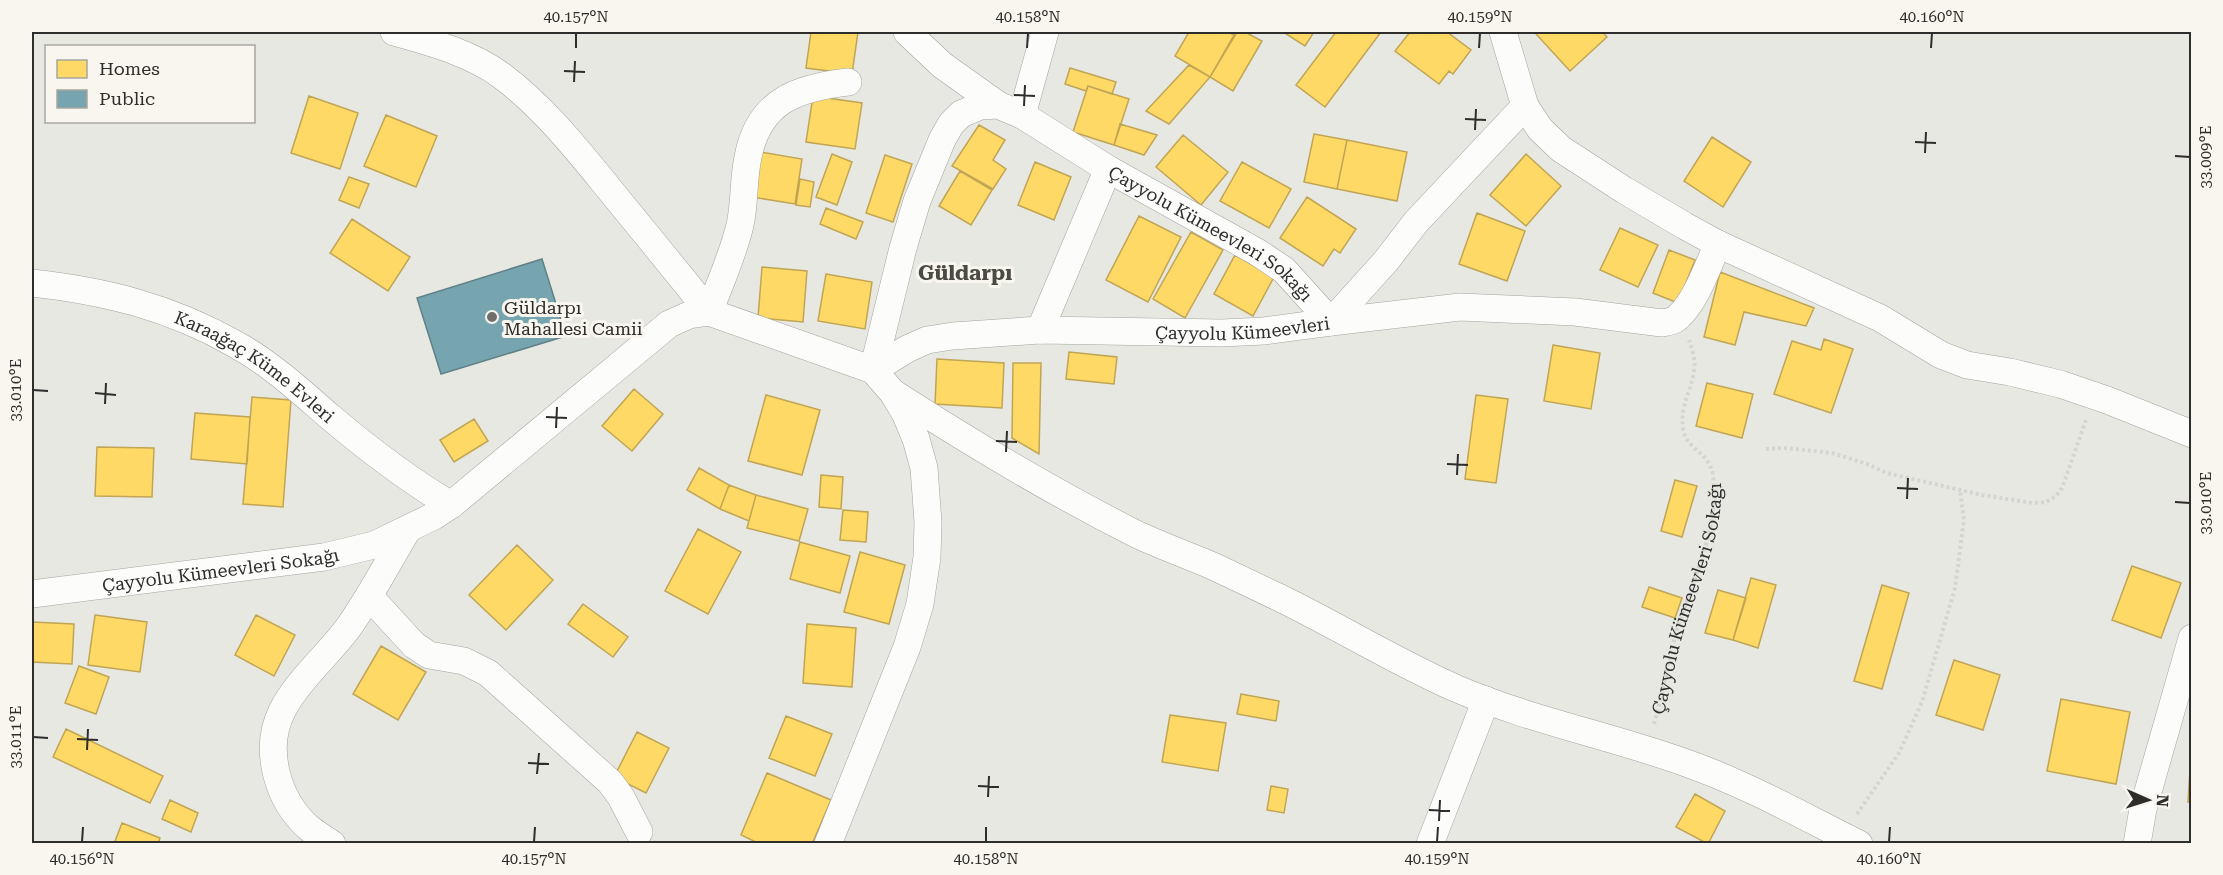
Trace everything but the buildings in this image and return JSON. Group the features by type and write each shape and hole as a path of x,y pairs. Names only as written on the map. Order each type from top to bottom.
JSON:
{"street":[{"path":"394,32 428,41 470,58 502,76 534,104 575,147 710,312 873,370 893,393 916,439 924,468 928,522 927,557 920,604 907,647 828,843"},
{"name":"Çayyolu Kümeevleri Sokağı","path":"907,32 942,64 1010,110 1275,264 1309,296 1331,322"},
{"path":"873,370 917,201 942,140 951,124 961,114 980,106 1010,110 1045,32"},
{"path":"1503,32 1525,106 1540,129 1561,149 1624,190 1718,244 1880,318 1941,355 1967,365 2030,377 2094,395 2192,434"},
{"path":"710,312 734,248 740,223 747,158 760,123 770,110 789,97 819,86 848,82"},
{"name":"Çayyolu Kümeevleri","path":"873,370 907,349 927,340 1040,330 1221,333 1264,331 1331,322 1386,261 1416,222 1525,106"},
{"path":"1040,330 1108,169"},
{"path":"1331,322 1460,307 1575,312 1662,323 1679,317 1694,294 1718,244"},
{"name":"Karaağaç Küme Evleri","path":"32,283 75,288 142,303 187,320 237,345 287,380 413,483 451,505"},
{"name":"Çayyolu Kümeevleri Sokağı","path":"32,594 324,557 374,545 451,505 669,324 689,315 710,312"},
{"path":"893,393 978,448 1056,493 1140,536 1281,599 1455,688 1564,727 1688,764 1736,783 1851,839"},
{"path":"332,843 308,827 290,805 277,780 274,733 282,710 296,689 342,636 369,596 408,529"},
{"path":"369,596 414,645 429,655 464,661 488,673 610,782 621,797 639,832"},
{"path":"2137,843 2146,798 2192,638"},
{"path":"1430,843 1486,700"}],"path":[{"name":"Çayyolu Kümeevleri Sokağı","path":"1647,751 1673,643 1707,536 1715,498 1713,474 1707,457 1687,441 1683,430 1682,409 1695,370 1694,355 1688,335 1679,317"},
{"path":"1766,449 1793,448 1832,453 1852,458 1887,473 1960,490 2032,503 2046,502 2062,488 2094,395"},
{"path":"1851,839 1899,753 1922,702 1955,588 1964,520 1960,490"}],"place":[{"name":"Güldarpı Mahallesi Camii","path":"492,317"}],"district":[{"name":"Güldarpı","path":"965,273"}]}
